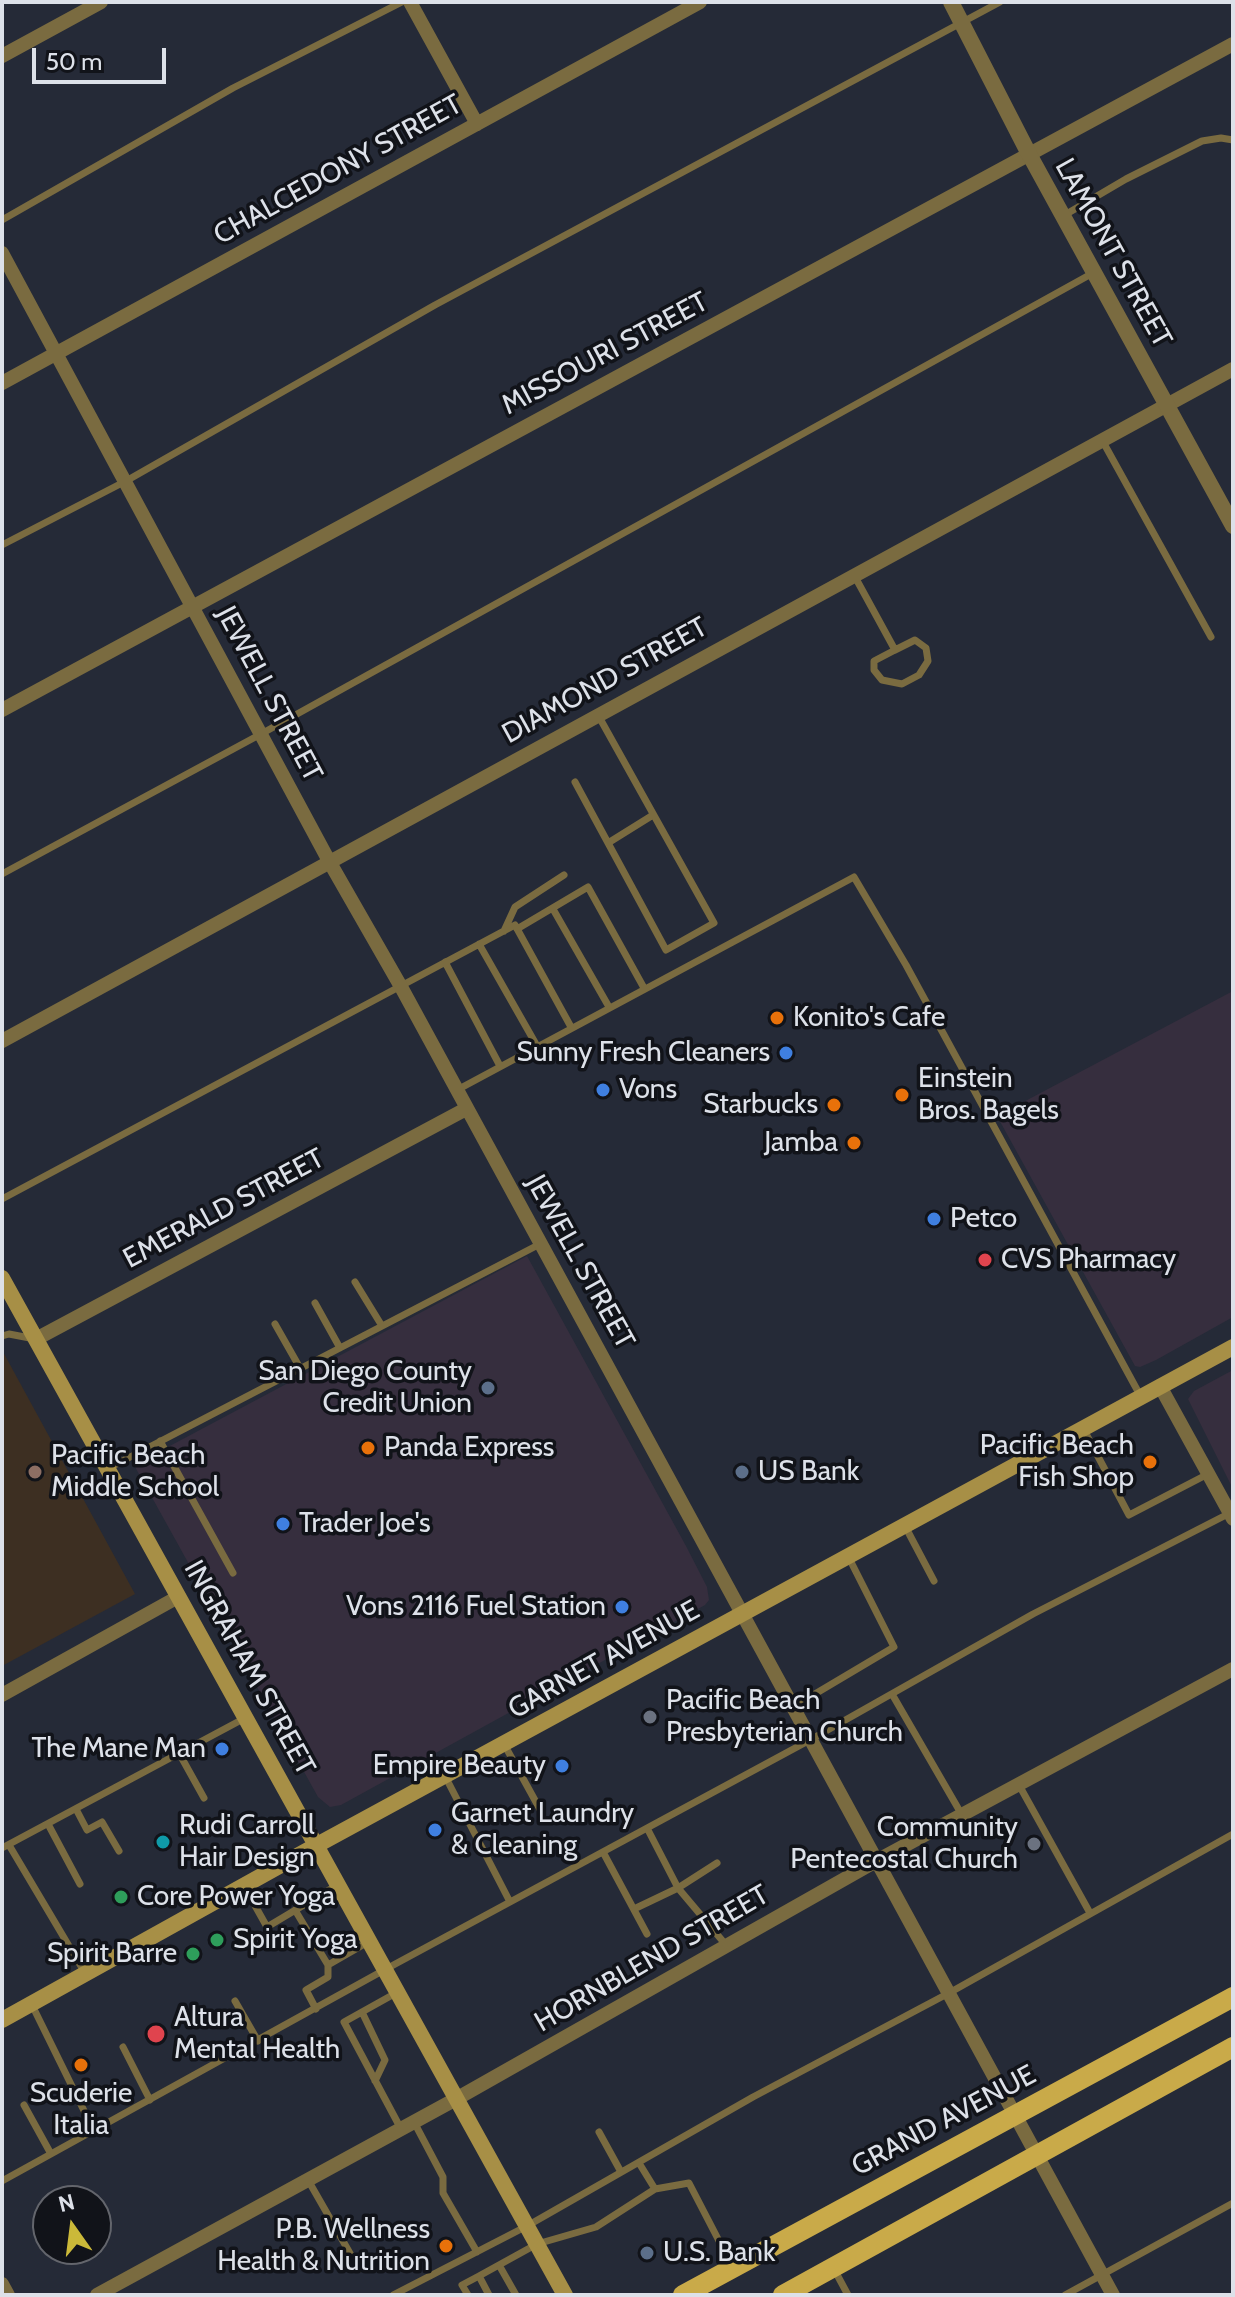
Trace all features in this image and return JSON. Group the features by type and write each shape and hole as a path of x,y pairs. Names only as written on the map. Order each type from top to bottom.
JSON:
{"main road":[{"name":"INGRAHAM STREET","path":"2,1278 565,2295"},
{"name":"GARNET AVENUE","path":"2,2020 317,1845 1233,1347"},
{"name":"GRAND AVENUE","path":"683,2295 1233,1997"},
{"path":"783,2295 1233,2047"}],"street":[{"path":"2,56 101,2"},
{"path":"410,2 477,124"},
{"name":"CHALCEDONY STREET","path":"2,383 700,2"},
{"name":"LAMONT STREET","path":"951,2 1029,154 1232,524"},
{"name":"MISSOURI STREET","path":"2,710 1233,44"},
{"name":"JEWELL STREET","path":"2,253 329,861 400,985 1113,2295"},
{"name":"DIAMOND STREET","path":"2,1041 1233,369"},
{"name":"EMERALD STREET","path":"36,1339 466,1109"},
{"path":"1160,1386 1232,1515"},
{"path":"2,1695 178,1597"},
{"name":"HORNBLEND STREET","path":"97,2295 456,2099 878,1860 1233,1669"},
{"path":"2,2284 8,2295"}],"lane":[{"path":"2,220 233,88 402,2"},
{"path":"2,545 126,481 435,305 1000,2"},
{"path":"1063,216 1126,179 1202,141 1233,140"},
{"path":"2,874 1094,273"},
{"path":"1102,440 1211,637"},
{"path":"854,575 895,650"},
{"path":"915,640 926,648 928,661 919,675 902,684 882,680 874,670 874,661 895,650 915,640"},
{"path":"575,782 666,950 714,923 598,715"},
{"path":"608,843 653,815"},
{"path":"504,931 515,907 564,875"},
{"path":"457,1090 854,877 906,965 1141,1397"},
{"path":"2,1199 400,985 553,909 588,887 644,988"},
{"path":"553,909 609,1007"},
{"path":"516,927 571,1027"},
{"path":"479,944 537,1046"},
{"path":"445,962 500,1066"},
{"path":"109,1468 540,1244"},
{"path":"355,1282 382,1326"},
{"path":"315,1303 340,1348"},
{"path":"275,1324 300,1368"},
{"path":"2,1336 9,1334 36,1339"},
{"path":"1083,1428 1129,1515 1208,1474"},
{"path":"160,1441 233,1573"},
{"path":"2,2181 810,1740 1033,1614 1232,1515"},
{"path":"905,1526 934,1581"},
{"path":"793,1707 894,1647 848,1556"},
{"path":"892,1694 962,1815"},
{"path":"85,1973 6,1846 247,1717"},
{"path":"504,1744 542,1813"},
{"path":"179,1753 204,1798"},
{"path":"445,1776 510,1902"},
{"path":"1019,1785 1090,1913"},
{"path":"76,1809 87,1830 102,1822 119,1851"},
{"path":"48,1824 80,1884"},
{"path":"647,1828 678,1888 727,1946"},
{"path":"393,2295 406,2292 527,2226 753,2097 949,1993 1233,1834"},
{"path":"603,1852 647,1934"},
{"path":"634,1909 678,1888 717,1863"},
{"path":"244,1886 267,1927 339,1884"},
{"path":"295,1910 328,1965 328,1977 306,1990 316,2009"},
{"path":"328,1965 370,1941"},
{"path":"398,1992 344,2022 401,2129"},
{"path":"235,2001 258,2041"},
{"path":"32,2005 94,2131"},
{"path":"362,2012 385,2060 375,2081"},
{"path":"123,2047 150,2100"},
{"path":"24,2105 51,2154"},
{"path":"414,2122 443,2177 443,2193 477,2252"},
{"path":"599,2132 621,2172"},
{"path":"639,2163 655,2189"},
{"path":"308,2180 359,2269"},
{"path":"468,2295 462,2285 537,2244 596,2227 655,2189 689,2183 733,2268"},
{"path":"1065,2295 1233,2203"},
{"path":"499,2265 516,2295"},
{"path":"833,2267 848,2295"},
{"path":"479,2276 489,2295"}],"shaded area":[{"path":"1233,991 1233,1317 1156,1360 1135,1366 997,1116"},
{"path":"527,1256 686,1546 707,1587 709,1600 705,1605 341,1805 330,1807 318,1797 134,1465"},
{"name":"Pacific Beach Middle School","path":"2,1350 135,1594 2,1666"},
{"path":"1233,1370 1233,1489 1188,1399 1194,1391"}],"place":[{"name":"Konito's Cafe","path":"777,1018"},
{"name":"Sunny Fresh Cleaners","path":"786,1053"},
{"name":"Vons","path":"603,1090"},
{"name":"Einstein Bros. Bagels","path":"902,1095"},
{"name":"Starbucks","path":"834,1105"},
{"name":"Jamba","path":"854,1143"},
{"name":"Petco","path":"934,1219"},
{"name":"CVS Pharmacy","path":"985,1260"},
{"name":"San Diego County Credit Union","path":"488,1388"},
{"name":"Panda Express","path":"368,1448"},
{"name":"Pacific Beach Fish Shop","path":"1150,1462"},
{"name":"Pacific Beach Middle School","path":"35,1472"},
{"name":"US Bank","path":"742,1472"},
{"name":"Trader Joe's","path":"283,1524"},
{"name":"Vons 2116 Fuel Station","path":"622,1607"},
{"name":"Pacific Beach Presbyterian Church","path":"650,1717"},
{"name":"The Mane Man","path":"222,1749"},
{"name":"Empire Beauty","path":"562,1766"},
{"name":"Garnet Laundry & Cleaning","path":"435,1830"},
{"name":"Rudi Carroll Hair Design","path":"163,1842"},
{"name":"Community Pentecostal Church","path":"1034,1844"},
{"name":"Core Power Yoga","path":"121,1897"},
{"name":"Spirit Yoga","path":"217,1940"},
{"name":"Spirit Barre","path":"193,1954"},
{"name":"Altura Mental Health","path":"156,2034"},
{"name":"Scuderie Italia","path":"81,2065"},
{"name":"P.B. Wellness Health & Nutrition","path":"446,2246"},
{"name":"U.S. Bank","path":"647,2253"}]}
